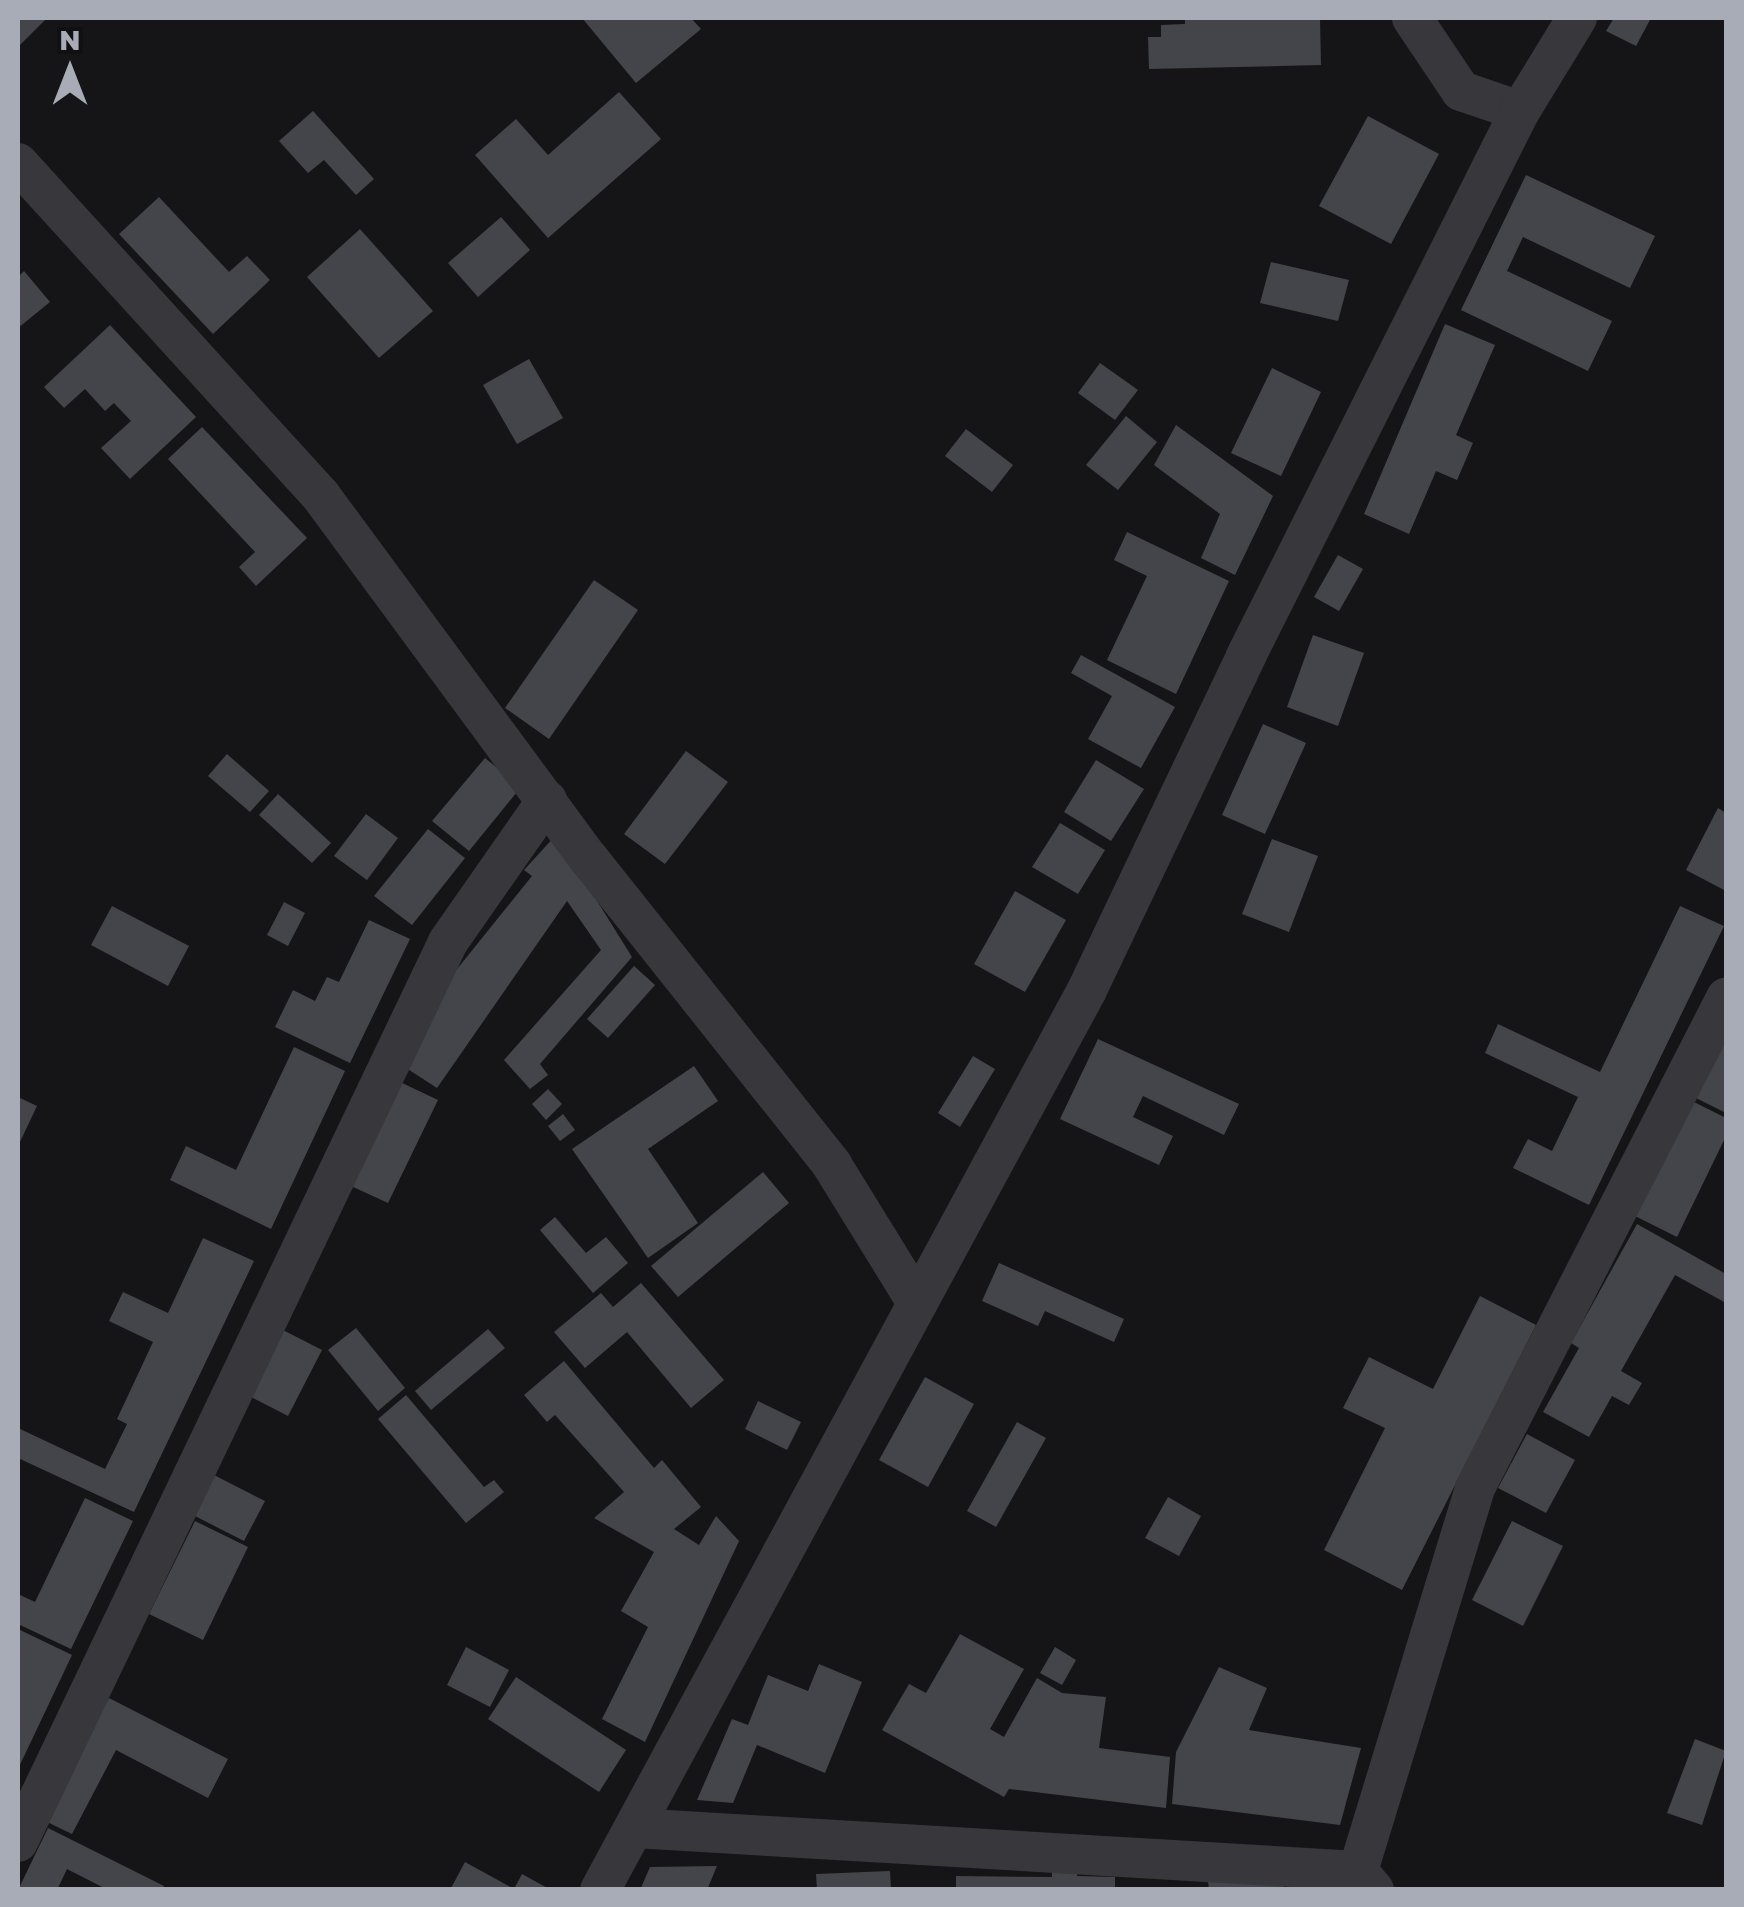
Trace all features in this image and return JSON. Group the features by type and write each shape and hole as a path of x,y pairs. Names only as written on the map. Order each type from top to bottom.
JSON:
{"street":[{"path":"1412,18 1461,92 1520,111"},
{"path":"600,1890 1086,992 1246,656 1520,111 1577,18"},
{"path":"18,163 322,496 588,860 832,1165 916,1300"},
{"path":"18,1842 448,942 546,800"},
{"path":"634,1828 1366,1880 1475,1488 1726,998"}],"building":[{"path":"18,18 47,18 18,47"},
{"path":"582,18 691,18 701,29 636,83"},
{"path":"1185,18 1320,18 1321,65 1149,69 1148,37 1161,37 1161,25 1185,24"},
{"path":"1614,18 1651,18 1636,46 1606,31"},
{"path":"619,92 661,139 548,238 475,155 516,119 548,155"},
{"path":"313,111 374,179 356,195 324,160 308,173 279,141"},
{"path":"1368,116 1439,154 1391,244 1319,206"},
{"path":"1526,175 1655,236 1630,288 1523,237 1507,271 1612,321 1588,371 1461,310"},
{"path":"159,197 229,272 247,256 270,280 213,334 119,234"},
{"path":"501,217 530,250 478,297 448,263"},
{"path":"360,229 433,311 379,358 307,277"},
{"path":"1271,262 1349,280 1338,321 1260,303"},
{"path":"24,271 50,302 18,328 18,277"},
{"path":"1445,324 1495,345 1456,435 1473,443 1457,480 1436,471 1409,534 1364,514"},
{"path":"110,325 196,417 130,479 101,448 131,421 114,403 105,411 85,389 64,408 44,387"},
{"path":"529,359 563,418 517,444 483,385"},
{"path":"1100,363 1138,390 1115,420 1078,393"},
{"path":"1272,368 1321,392 1281,476 1231,453"},
{"path":"1126,416 1157,442 1118,490 1086,465"},
{"path":"1176,425 1273,496 1235,575 1201,558 1220,514 1154,465"},
{"path":"202,427 307,538 256,586 239,567 255,552 168,459"},
{"path":"966,429 1013,465 992,492 945,456"},
{"path":"1127,532 1229,581 1176,694 1107,660 1147,576 1114,560"},
{"path":"1338,555 1363,569 1339,611 1314,597"},
{"path":"594,580 638,610 549,739 505,708"},
{"path":"1313,635 1364,653 1338,726 1287,707"},
{"path":"1081,655 1175,707 1141,768 1088,739 1112,696 1071,673"},
{"path":"1263,724 1306,743 1265,834 1222,815"},
{"path":"686,751 728,782 665,864 624,834"},
{"path":"227,754 269,791 250,812 208,776"},
{"path":"485,758 521,787 469,851 432,821"},
{"path":"1096,760 1144,789 1111,841 1064,812"},
{"path":"278,794 331,843 312,863 259,815"},
{"path":"1718,808 1726,813 1726,891 1686,870"},
{"path":"366,814 398,838 367,880 334,856"},
{"path":"1060,823 1105,850 1078,894 1032,867"},
{"path":"428,829 465,858 412,925 374,896"},
{"path":"556,835 632,957 540,1064 548,1075 530,1089 504,1060 601,950 567,901 437,1088 403,1066 437,994 532,876 524,870"},
{"path":"1272,839 1318,856 1289,932 1242,914"},
{"path":"1015,891 1066,920 1025,992 974,964"},
{"path":"284,902 305,913 288,946 267,935"},
{"path":"112,906 189,946 168,986 91,945"},
{"path":"1680,906 1724,926 1589,1205 1513,1168 1528,1139 1552,1151 1578,1097 1485,1053 1498,1024 1600,1072"},
{"path":"369,920 410,939 350,1063 275,1027 293,990 315,1001 327,977 339,982"},
{"path":"634,966 655,985 608,1038 587,1019"},
{"path":"1098,1039 1239,1104 1224,1135 1143,1096 1133,1117 1173,1136 1159,1165 1060,1119"},
{"path":"1726,1040 1726,1113 1696,1098"},
{"path":"294,1047 345,1071 271,1229 170,1180 186,1146 236,1170"},
{"path":"973,1056 995,1069 960,1127 938,1113"},
{"path":"694,1066 718,1101 648,1149 698,1223 648,1258 572,1149"},
{"path":"400,1082 438,1100 388,1203 351,1186"},
{"path":"548,1089 562,1104 546,1120 532,1104"},
{"path":"18,1097 37,1106 18,1146"},
{"path":"1692,1101 1726,1118 1726,1136 1677,1237 1635,1216"},
{"path":"563,1114 575,1130 560,1141 548,1126"},
{"path":"763,1172 789,1203 678,1297 651,1266"},
{"path":"555,1217 586,1253 606,1237 628,1263 593,1293 540,1230"},
{"path":"1637,1224 1726,1274 1726,1303 1675,1275 1621,1371 1642,1383 1629,1405 1612,1396 1589,1437 1543,1412 1579,1348 1571,1343"},
{"path":"203,1238 254,1261 134,1512 18,1458 18,1428 105,1469 127,1424 117,1419 153,1342 109,1321 123,1292 168,1313"},
{"path":"999,1263 1124,1319 1114,1342 1045,1311 1038,1326 982,1301"},
{"path":"641,1283 724,1380 691,1408 627,1332 585,1368 554,1332 601,1293 613,1307"},
{"path":"1480,1296 1536,1325 1402,1590 1324,1550 1385,1428 1343,1408 1369,1357 1433,1389"},
{"path":"356,1328 405,1388 378,1411 328,1350"},
{"path":"281,1329 322,1350 288,1416 247,1395"},
{"path":"488,1329 505,1348 431,1410 415,1391"},
{"path":"564,1361 654,1468 662,1460 701,1507 674,1529 699,1545 716,1516 739,1541 645,1742 602,1719 648,1627 621,1611 654,1552 594,1518 624,1492 555,1415 547,1422 524,1395"},
{"path":"925,1377 974,1404 928,1487 879,1460"},
{"path":"406,1395 484,1487 494,1480 504,1492 466,1523 378,1419"},
{"path":"758,1401 801,1422 787,1450 745,1429"},
{"path":"1017,1422 1046,1438 996,1527 967,1511"},
{"path":"1527,1434 1575,1460 1546,1513 1498,1488"},
{"path":"214,1475 265,1501 244,1541 193,1515"},
{"path":"1168,1497 1201,1516 1179,1556 1145,1538"},
{"path":"85,1498 133,1521 71,1649 18,1624 18,1594 35,1602"},
{"path":"195,1521 248,1547 203,1640 149,1614"},
{"path":"1512,1521 1563,1546 1523,1626 1472,1600"},
{"path":"18,1629 72,1655 18,1769"},
{"path":"960,1634 1024,1669 990,1729 1004,1737 1037,1678 1062,1693 1106,1697 1099,1748 1170,1757 1166,1808 1009,1789 1004,1797 882,1730 909,1684 926,1693"},
{"path":"466,1647 509,1670 490,1707 447,1685"},
{"path":"1055,1647 1076,1660 1062,1685 1040,1673"},
{"path":"819,1664 862,1682 825,1773 757,1745 733,1803 697,1800 732,1719 748,1725 768,1675 808,1691"},
{"path":"1219,1667 1267,1688 1249,1730 1361,1748 1340,1825 1172,1804 1176,1752"},
{"path":"516,1677 626,1750 599,1792 488,1719"},
{"path":"109,1698 228,1759 208,1798 116,1750 72,1834 45,1821"},
{"path":"1695,1739 1726,1751 1702,1825 1667,1813"},
{"path":"48,1828 164,1886 163,1890 108,1890 67,1869 57,1890 18,1890"},
{"path":"465,1862 514,1889 522,1874 551,1890 450,1890"},
{"path":"717,1866 707,1890 640,1890 650,1867"},
{"path":"1052,1868 1077,1868 1077,1876 1115,1877 1115,1890 956,1890 956,1876 1052,1877"},
{"path":"890,1871 891,1890 817,1890 816,1874"},
{"path":"1283,1880 1284,1890 1209,1890 1208,1881"}]}
